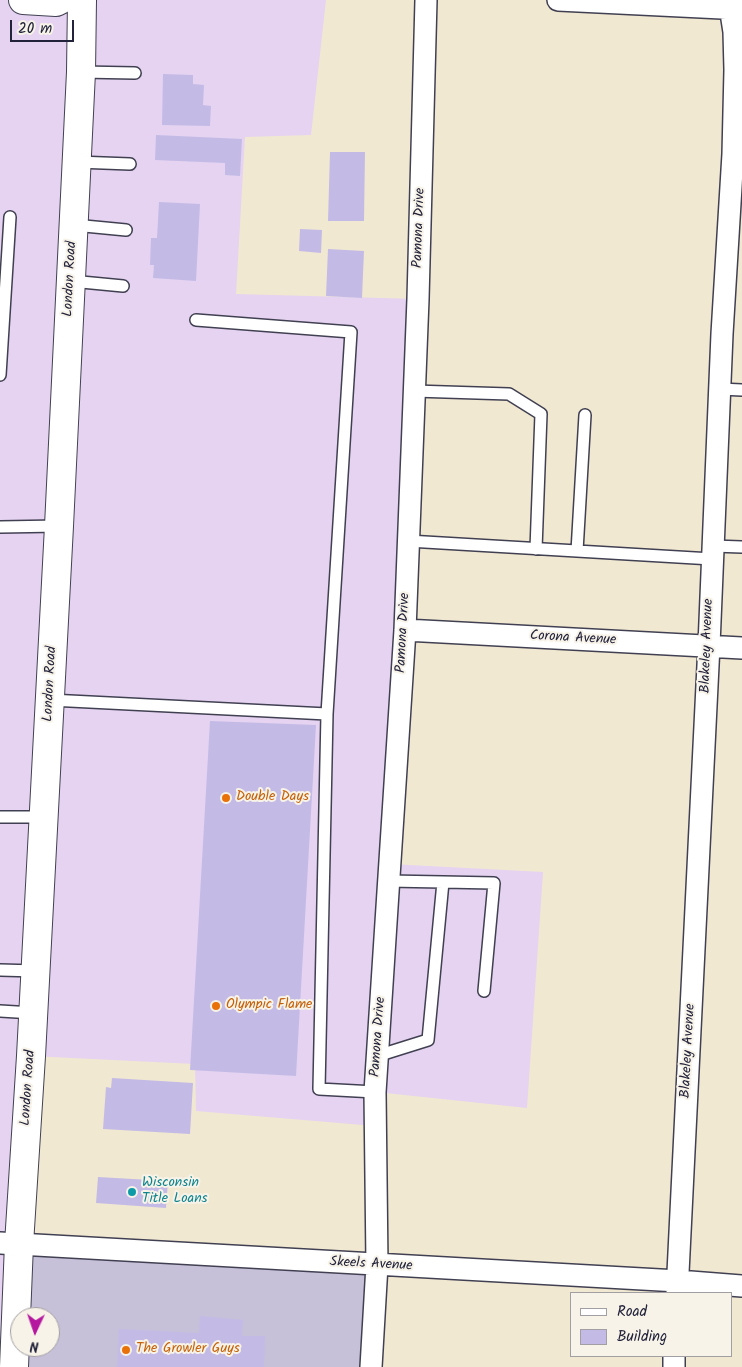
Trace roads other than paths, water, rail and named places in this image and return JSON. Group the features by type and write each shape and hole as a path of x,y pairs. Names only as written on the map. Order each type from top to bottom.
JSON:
{"street":[{"path":"23,0 56,2 60,0"},
{"name":"London Road","path":"14,1367 10,1244 34,1013 74,225 81,72 82,0"},
{"name":"Pamona Drive","path":"371,1367 377,1265 375,1092 405,630 426,0"},
{"path":"558,0 734,6"},
{"name":"Blakeley Avenue","path":"678,1287 735,88 734,6"},
{"name":"Corona Avenue","path":"405,630 742,648"},
{"name":"Skeels Avenue","path":"10,1244 377,1265 678,1287 742,1286"}],"lane":[{"path":"81,72 135,73"},
{"path":"76,162 130,164"},
{"path":"0,373 4,247 10,217"},
{"path":"74,225 126,230"},
{"path":"71,281 123,286"},
{"path":"196,320 351,332 327,714 319,1089 375,1092"},
{"path":"720,389 742,390"},
{"path":"414,391 509,394 541,414 536,549"},
{"path":"577,551 585,415"},
{"path":"0,527 59,526"},
{"path":"408,541 577,551 712,553 742,547"},
{"path":"50,700 327,714"},
{"path":"0,817 44,817"},
{"path":"388,881 494,883 484,991"},
{"path":"377,1056 428,1040 443,882"},
{"path":"0,970 36,971"},
{"path":"0,1011 34,1013"}],"place":[{"name":"Double Days","path":"226,798"},
{"name":"Olympic Flame","path":"216,1006"},
{"name":"Wisconsin Title Loans","path":"132,1192"},
{"name":"The Growler Guys","path":"126,1350"}]}
